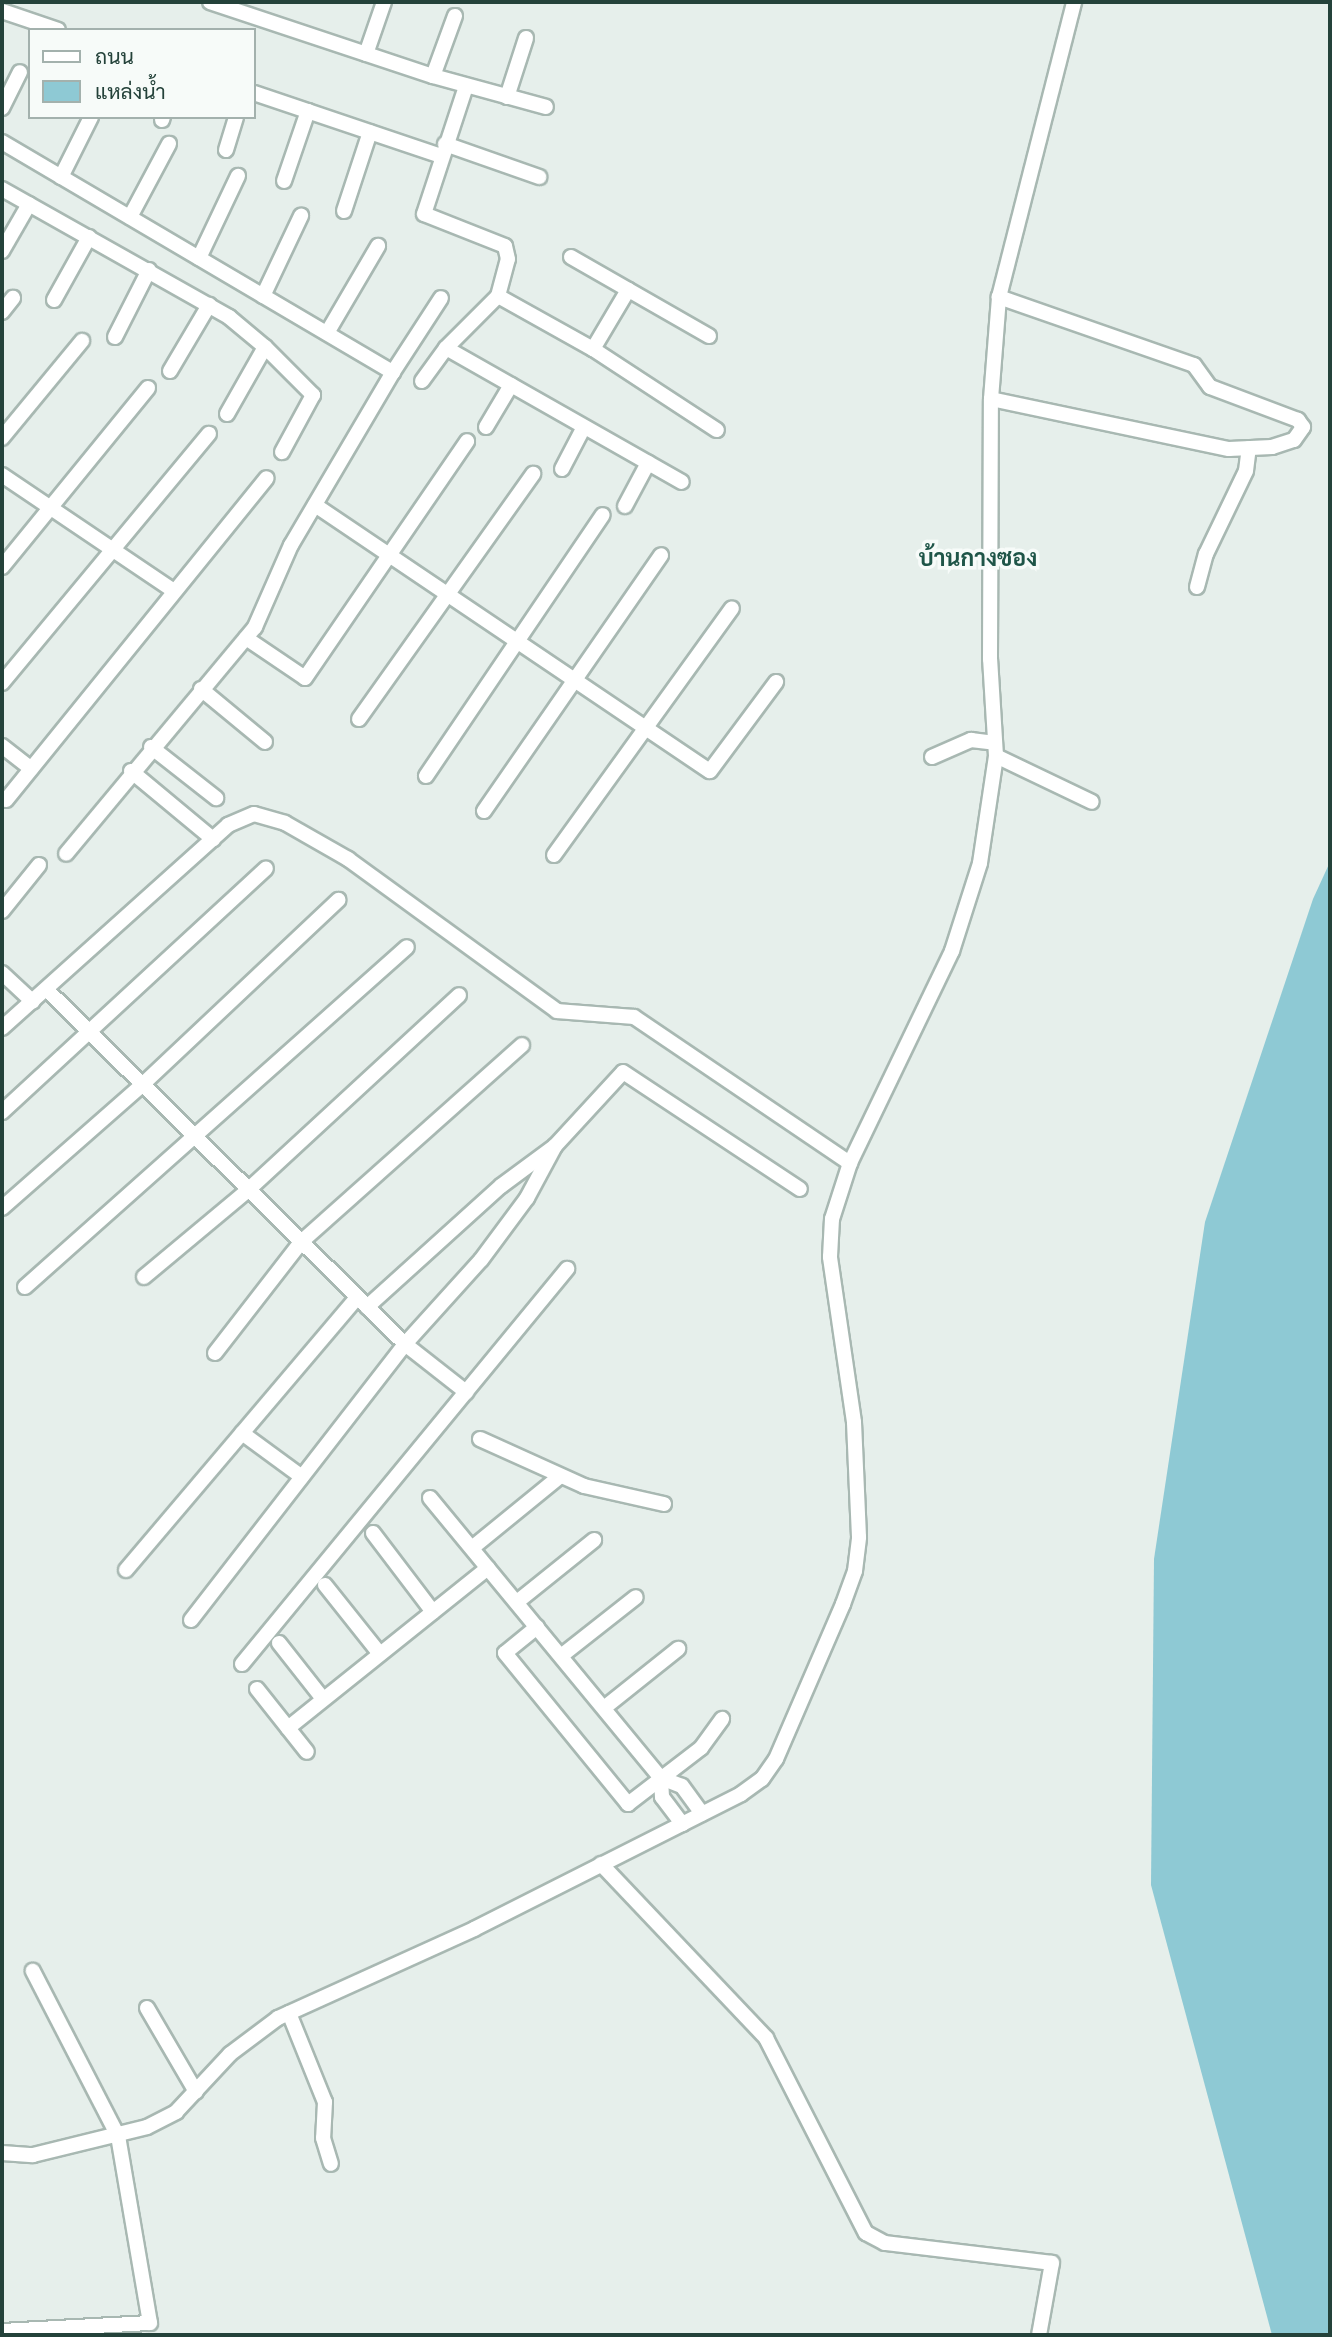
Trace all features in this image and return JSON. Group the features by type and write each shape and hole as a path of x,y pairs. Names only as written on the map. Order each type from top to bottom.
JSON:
{"street":[{"path":"210,2 433,76 546,107"},
{"path":"366,54 384,2"},
{"path":"2,2153 33,2155 118,2136 176,2112 247,2040 289,2013 453,1939 702,1814 752,1787 776,1759 855,1571 859,1537 854,1422 830,1257 832,1220 850,1163 969,908 995,749 990,659 991,399 999,297 1074,2"},
{"path":"2,11 52,28"},
{"path":"433,76 455,16"},
{"path":"507,97 526,38"},
{"path":"2,108 20,72"},
{"path":"422,381 446,348 498,296 508,259 505,246 424,214 466,86"},
{"path":"256,94 370,132 539,177"},
{"path":"284,181 308,111"},
{"path":"61,177 90,119"},
{"path":"226,150 235,119"},
{"path":"344,211 370,132"},
{"path":"2,142 393,372"},
{"path":"130,217 169,144"},
{"path":"199,258 238,176"},
{"path":"2,189 209,305 265,347 313,395 282,452"},
{"path":"2,251 29,204"},
{"path":"263,296 302,216"},
{"path":"54,300 89,237"},
{"path":"327,333 378,246"},
{"path":"571,257 709,336"},
{"path":"115,337 149,270"},
{"path":"593,349 628,290"},
{"path":"498,296 593,349 717,430"},
{"path":"991,399 1188,442 1249,448 1294,440 1303,427 1298,420 1210,387 1194,365 999,297"},
{"path":"2,312 13,298"},
{"path":"66,854 151,747 246,638 315,505 393,372 441,298"},
{"path":"170,372 209,305"},
{"path":"2,438 82,341"},
{"path":"227,414 265,347"},
{"path":"446,348 682,482"},
{"path":"486,427 511,385"},
{"path":"2,567 148,388"},
{"path":"562,470 584,426"},
{"path":"2,683 209,433"},
{"path":"246,638 305,678 467,441"},
{"path":"1197,587 1206,554 1246,471 1249,448"},
{"path":"625,506 648,463"},
{"path":"359,719 533,474"},
{"path":"2,475 174,591"},
{"path":"6,800 267,478"},
{"path":"315,505 576,678 710,771 776,682"},
{"path":"426,775 603,515"},
{"path":"484,811 661,555"},
{"path":"554,855 732,608"},
{"path":"201,689 265,742"},
{"path":"932,757 971,740 995,749 1092,802"},
{"path":"2,746 31,769"},
{"path":"151,747 216,798"},
{"path":"131,771 213,839"},
{"path":"2,1028 213,839 254,814 285,823 348,859 557,1011 634,1017 850,1163"},
{"path":"2,911 39,865"},
{"path":"2,1112 266,868"},
{"path":"2,1208 142,1085 338,900"},
{"path":"25,1287 407,947"},
{"path":"2,973 33,1002"},
{"path":"47,990 405,1344 466,1392"},
{"path":"144,1277 248,1190 459,995"},
{"path":"215,1353 301,1242 522,1045"},
{"path":"126,1570 242,1433 362,1302 500,1186 555,1146 623,1072 800,1189"},
{"path":"191,1620 405,1344 481,1259 527,1198 555,1146"},
{"path":"242,1664 567,1269"},
{"path":"242,1433 302,1477"},
{"path":"480,1439 559,1477 664,1504"},
{"path":"472,1548 559,1477"},
{"path":"430,1498 661,1778 682,1786 702,1814"},
{"path":"373,1533 433,1612"},
{"path":"517,1602 594,1540"},
{"path":"288,1728 488,1568"},
{"path":"326,1585 380,1654"},
{"path":"561,1656 636,1597"},
{"path":"537,1627 505,1653 628,1804 701,1748 722,1718"},
{"path":"278,1643 323,1699"},
{"path":"604,1708 678,1649"},
{"path":"257,1689 307,1752"},
{"path":"661,1778 662,1797 682,1824"},
{"path":"601,1864 766,2038 866,2233 885,2243 1052,2263 1039,2335"},
{"path":"2,2331 150,2323 118,2136 33,1971"},
{"path":"147,2008 196,2092"},
{"path":"289,2013 325,2102 323,2138 331,2164"}],"water":[{"path":"1330,862 1330,2335 1272,2335 1151,1885 1154,1559 1205,1222 1313,899"}],"district":[{"name":"บ้านกางซอง","path":"978,558"}]}
